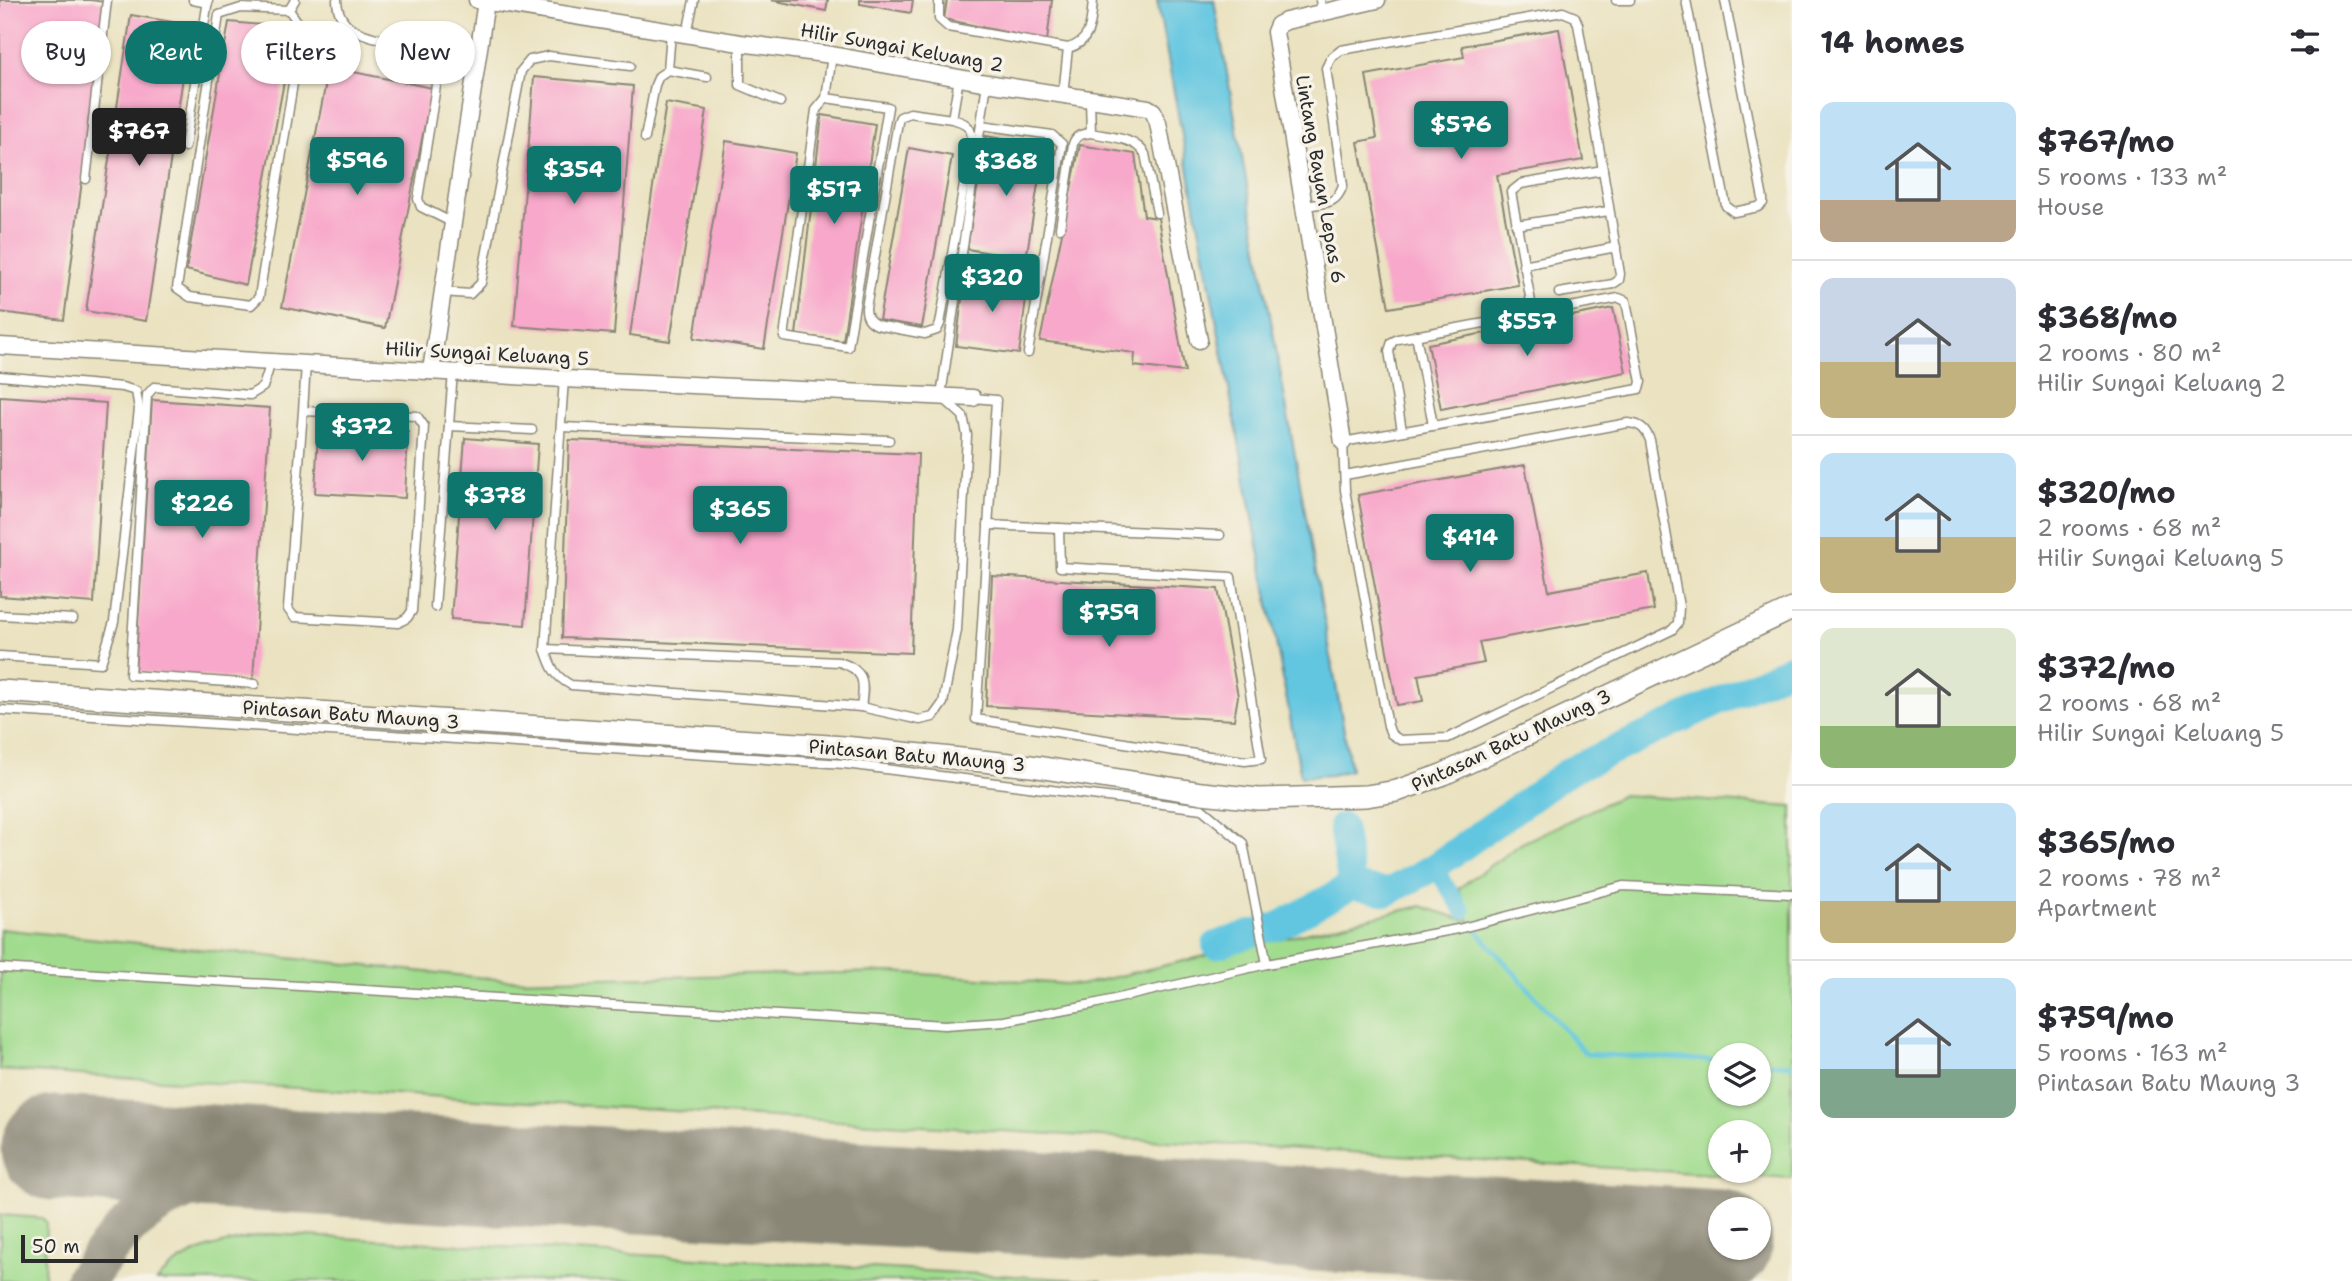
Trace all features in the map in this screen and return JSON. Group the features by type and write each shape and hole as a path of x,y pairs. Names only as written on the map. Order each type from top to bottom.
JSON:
{"street":[{"name":"Lintang Bayan Lepas 6","path":"1343,442 1306,206 1275,32 1286,20 1321,5 1377,0"},
{"path":"431,371 482,1"},
{"name":"Hilir Sungai Keluang 2","path":"482,1 740,43 832,55 1090,100 1143,106 1153,111 1158,123 1199,340"},
{"name":"Hilir Sungai Keluang 5","path":"0,346 564,379 973,398"},
{"name":"Pintasan Batu Maung 3","path":"0,691 844,747 1031,766 1202,793 1258,799 1315,799 1397,791 1444,774 1792,609"}],"lane":[{"path":"86,179 107,0"},
{"path":"185,147 208,1 193,0"},
{"path":"289,10 295,0"},
{"path":"337,0 340,16 353,29 423,53 432,63 436,86 418,199 421,207 453,223"},
{"path":"645,138 655,85 659,76 668,70 679,33 695,0"},
{"path":"939,0 939,19 948,27 1068,48 1076,46 1090,32 1093,0"},
{"path":"1616,0 1630,0"},
{"path":"1686,0 1726,206 1734,212 1758,207 1763,203 1763,199 1725,0"},
{"path":"241,8 289,10 302,33 260,298 251,305 190,297 177,288 219,16 241,8"},
{"path":"1306,206 1334,201 1339,197 1343,185 1326,68 1331,58 1341,50 1569,13 1576,17 1578,24 1620,274 1619,280 1613,284 1559,293"},
{"path":"740,43 740,85 780,102"},
{"path":"1063,95 1068,48"},
{"path":"826,98 888,107 848,347 784,337 816,110 826,98 832,55"},
{"path":"442,292 470,294 481,283 521,71 530,60 549,56 630,66"},
{"path":"668,70 706,77"},
{"path":"951,120 959,78"},
{"path":"564,379 545,649 551,669 558,677 571,685 861,707 920,720 933,717 943,703 957,630 967,435 963,416 941,396 987,83"},
{"path":"1090,100 1091,133"},
{"path":"910,113 951,120 967,124 972,138 940,324 937,330 925,334 877,325 866,316 866,308 898,122 901,117 910,113"},
{"path":"981,125 1052,135 1062,144 1028,353"},
{"path":"1060,228 1073,144 1080,134 1091,133 1140,146 1145,154 1157,213"},
{"path":"1533,313 1511,192 1515,186 1603,170"},
{"path":"1516,225 1609,211"},
{"path":"1523,265 1616,247"},
{"path":"1345,475 1628,423 1637,424 1645,429 1650,440 1679,607 1678,623 1672,630 1448,738 1400,740 1391,734 1345,475 1343,442 1639,389 1641,382 1626,300 1619,298 1533,313 1392,342 1389,351 1402,431"},
{"path":"1416,335 1433,425"},
{"path":"255,684 130,675 147,395 154,387 250,395 263,387 271,362"},
{"path":"303,411 417,415 425,426 412,611 398,623 294,617 288,609 306,364"},
{"path":"435,607 453,372"},
{"path":"0,376 122,387 136,391 139,410 114,622 101,663 0,656"},
{"path":"973,398 996,400 976,719 1245,761 1261,759 1231,577 1060,567 1059,528"},
{"path":"449,426 532,430"},
{"path":"561,428 889,440"},
{"path":"988,525 1220,535"},
{"path":"0,615 73,619"},
{"path":"545,649 839,662 851,666 862,676 864,690 861,707"},
{"path":"0,710 845,764 1202,809 1243,842 1267,964"},
{"path":"0,968 945,1025 1004,1021 1093,1004 1267,964 1458,929 1623,886 1792,894"}],"green space":[{"path":"1623,795 1792,807 1792,1179 1771,1178 1771,1120 1708,1120 1708,1174 0,1070 0,929 506,980 893,972 1080,985 1421,906 1470,922 1463,911 1459,888 1522,843"},
{"path":"0,1215 42,1218 46,1222 44,1281 0,1281"},
{"path":"271,1234 1103,1281 157,1281 168,1270 194,1253 224,1243"}],"water":[{"path":"1157,0 1214,0 1351,770 1331,775 1301,777"}],"building":[{"path":"0,0 105,2 103,21 21,21 21,84 94,84 64,320 0,312"},
{"path":"771,0 828,0 826,11"},
{"path":"860,0 913,0 911,13 860,4"},
{"path":"947,0 1052,0 1047,41 944,19"},
{"path":"131,15 167,21 130,21"},
{"path":"229,22 241,23 241,84 284,84 246,285 186,270 218,84 227,84"},
{"path":"1559,29 1583,160 1497,175 1518,285 1389,308 1358,142 1377,138 1366,75 1464,57 1462,46"},
{"path":"125,54 125,84 182,84 146,321 86,311"},
{"path":"361,74 375,76 375,84 412,84 432,88 385,328 282,307 326,84 361,84"},
{"path":"534,77 633,86 614,334 514,326"},
{"path":"666,103 707,110 670,341 630,335"},
{"path":"822,115 875,124 843,341 796,335"},
{"path":"986,136 1044,147 1026,259 967,249"},
{"path":"726,141 796,153 764,349 694,338"},
{"path":"1080,145 1135,154 1144,216 1158,218 1185,372 1134,366 1135,353 1040,341"},
{"path":"909,148 952,156 922,327 879,320"},
{"path":"965,275 1028,283 1019,354 956,346"},
{"path":"1613,308 1626,372 1441,409 1428,344"},
{"path":"0,396 106,403 94,603 0,596"},
{"path":"152,400 270,408 253,680 135,672"},
{"path":"318,428 408,432 405,498 315,493"},
{"path":"465,438 538,444 525,625 451,619"},
{"path":"569,440 918,454 911,653 562,638"},
{"path":"1525,465 1549,591 1648,573 1654,610 1479,642 1484,663 1418,675 1423,701 1397,705 1358,495"},
{"path":"992,576 1218,589 1238,696 1234,720 986,706"}],"waterway":[{"path":"1266,929 1278,926 1352,886 1388,892 1434,867 1569,771 1792,667"},
{"path":"1342,827 1352,886"},
{"path":"1434,867 1463,911"},
{"path":"1478,932 1586,1054 1708,1060"},
{"path":"1216,945 1253,933"},
{"path":"1771,1064 1792,1065"}],"taxiway":[{"path":"85,1281 106,1250 128,1226 152,1207 177,1193 233,1174 301,1162"}],"runway":[{"path":"54,1148 1708,1241"}]}
